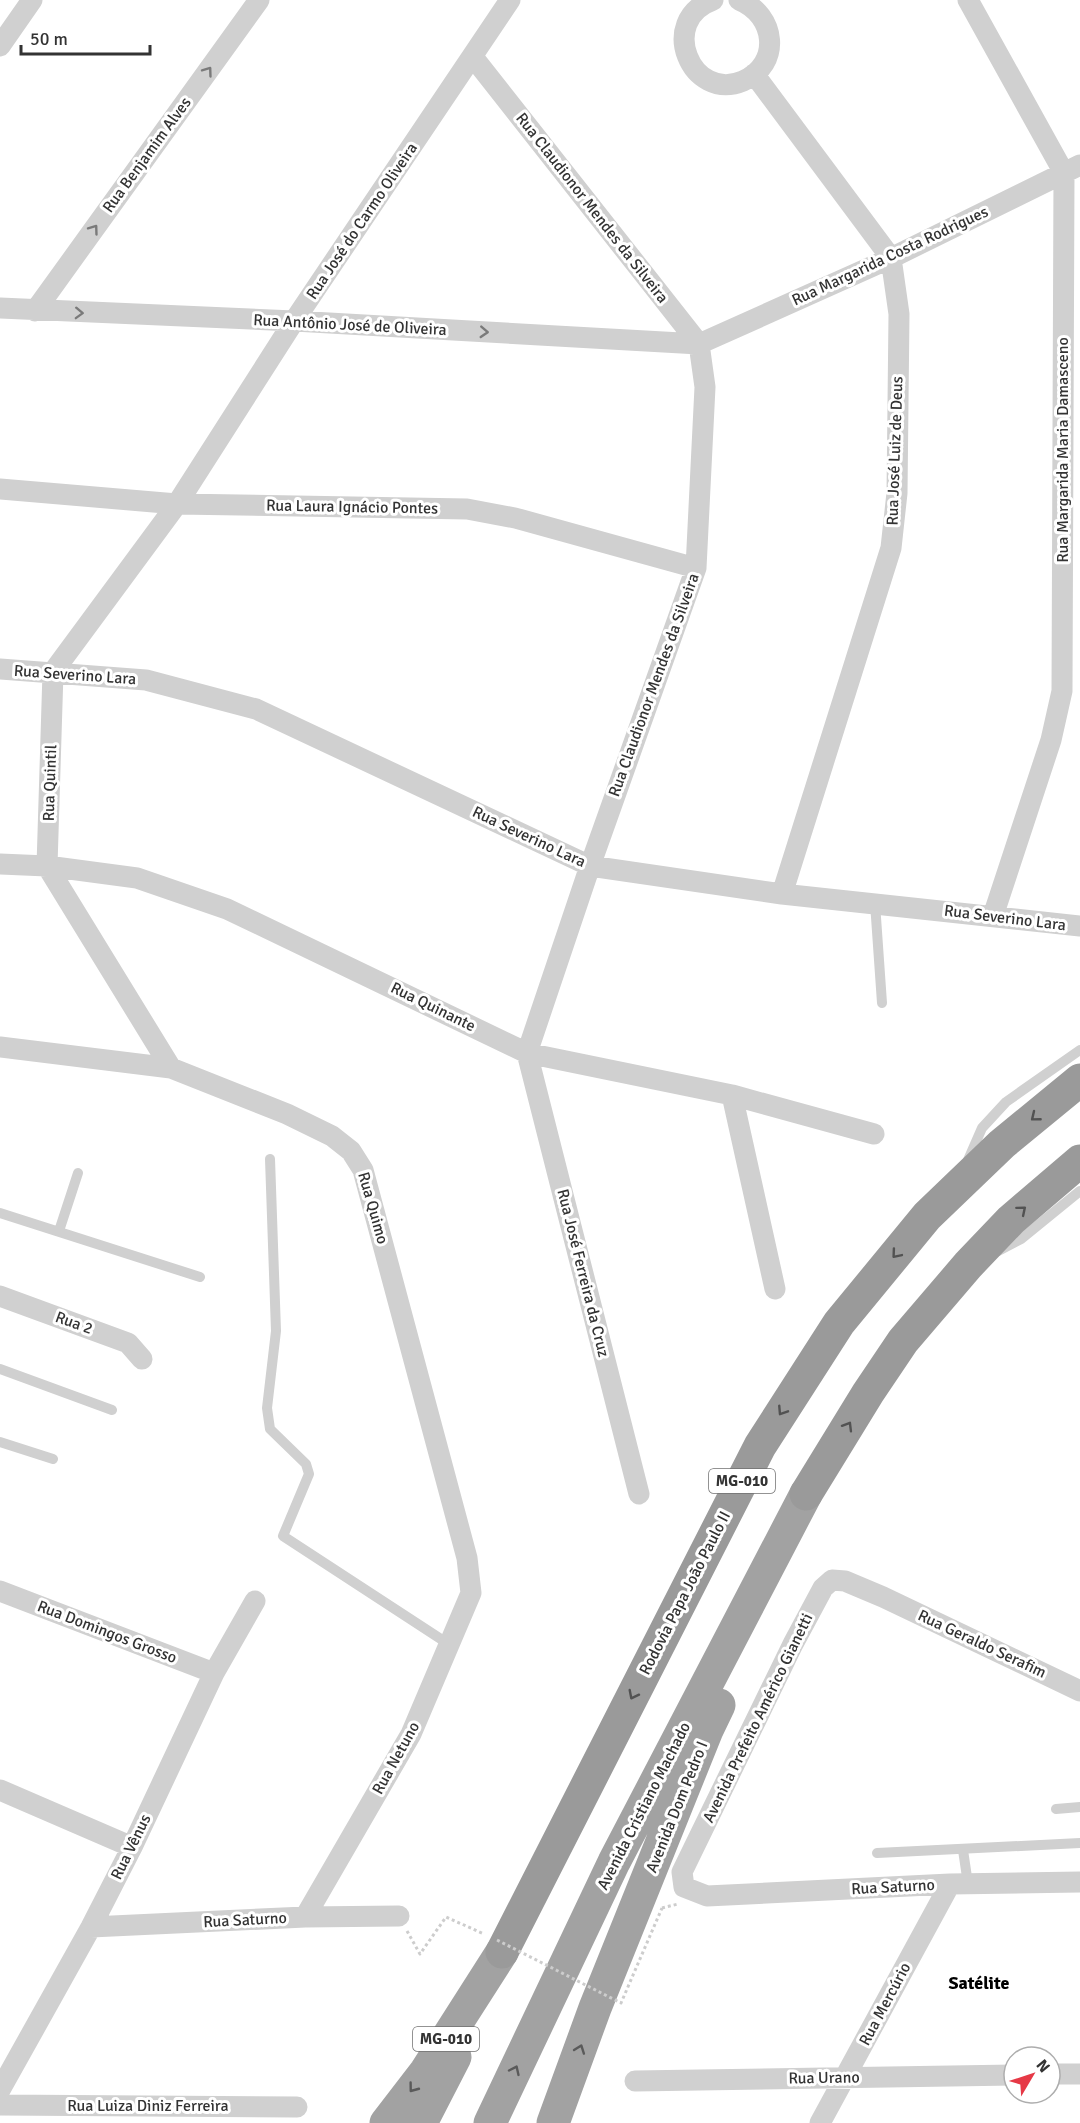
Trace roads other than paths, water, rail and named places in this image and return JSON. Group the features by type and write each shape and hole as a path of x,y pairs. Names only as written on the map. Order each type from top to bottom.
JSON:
{"highway":[{"name":"Rodovia Papa João Paulo II","path":"496,1943 760,1446 839,1323 927,1216 1002,1144 1080,1080"},
{"path":"806,1494 903,1341 968,1265 1011,1220 1080,1161"},
{"name":"Avenida Cristiano Machado","path":"490,2123 614,1862 806,1494"},
{"name":"Avenida Dom Pedro I","path":"553,2123 596,2008 707,1730 795,1549 806,1494"},
{"path":"421,2123 454,2061 496,1943"},
{"name":"MG-010","path":"386,2123 426,2071 496,1943"}],"street":[{"path":"0,46 32,0"},
{"name":"Rua Benjamim Alves","path":"35,311 259,0"},
{"name":"Rua José do Carmo Oliveira","path":"177,504 294,321 510,0"},
{"path":"713,0 698,9 688,20 684,34 684,49 690,63 699,74 712,81 727,84 742,81 754,74 766,58 770,38 759,13 749,4 739,0"},
{"name":"Rua Margarida Maria Damasceno","path":"968,0 1072,169 1062,690 1051,740 993,915"},
{"name":"Rua Claudionor Mendes da Silveira","path":"473,57 699,344 705,387 696,568 590,866 527,1053"},
{"name":"Rua José Luiz de Deus","path":"754,74 891,258 899,314 897,493 891,548 782,894"},
{"name":"Rua Margarida Costa Rodrigues","path":"699,344 891,258 1072,169"},
{"name":"Rua Antônio José de Oliveira","path":"0,308 294,321 699,344"},
{"name":"Rua Laura Ignácio Pontes","path":"0,489 177,504 467,509 515,518 696,568"},
{"path":"53,672 177,504"},
{"name":"Rua Severino Lara","path":"0,669 146,680 256,709 590,866 782,894 1080,926"},
{"name":"Rua Quintil","path":"47,866 53,672"},
{"name":"Rua Quinante","path":"0,864 47,866 137,878 227,909 527,1053 732,1095 874,1134"},
{"path":"47,866 171,1068"},
{"name":"Rua Quimo","path":"0,1047 171,1068 287,1114 332,1136 351,1151 363,1170 467,1558 471,1593"},
{"name":"Rua José Ferreira da Cruz","path":"527,1053 639,1494"},
{"path":"732,1095 775,1289"},
{"name":"Rua 2","path":"0,1296 128,1343 142,1359"},
{"name":"Avenida Prefeito Américo Gianetti","path":"707,1896 684,1887 682,1872 793,1644 823,1588 832,1580 844,1581 883,1597"},
{"name":"Rua Domingos Grosso","path":"0,1591 214,1673"},
{"name":"Rua Netuno","path":"305,1917 411,1734 471,1593"},
{"name":"Rua Geraldo Serafim","path":"883,1597 1080,1691"},
{"name":"Rua Vênus","path":"0,2090 91,1927 132,1847 214,1673 255,1601"},
{"path":"0,1790 132,1847"},
{"name":"Rua Saturno","path":"707,1896 959,1884 1080,1882"},
{"name":"Rua Mercúrio","path":"820,2123 959,1884"},
{"name":"Rua Saturno","path":"91,1927 305,1917 399,1916"},
{"path":"1062,2074 1080,2074"},
{"name":"Rua Urano","path":"635,2081 1002,2075"},
{"name":"Rua Luiza Diniz Ferreira","path":"0,2105 297,2107"}],"lane":[{"path":"875,903 882,1004"},
{"path":"956,1188 982,1128 1005,1102 1080,1050"},
{"path":"270,1159 276,1331 267,1408 270,1429 306,1464 309,1474 283,1536 450,1645"},
{"path":"59,1231 78,1173"},
{"path":"968,1265 1021,1239 1080,1191"},
{"path":"0,1213 200,1277"},
{"path":"0,1369 112,1410"},
{"path":"0,1442 53,1460"},
{"path":"1056,1809 1080,1808"},
{"path":"877,1853 1080,1843"},
{"path":"959,1884 963,1850"}],"district":[{"name":"Satélite","path":"979,1983"}]}
